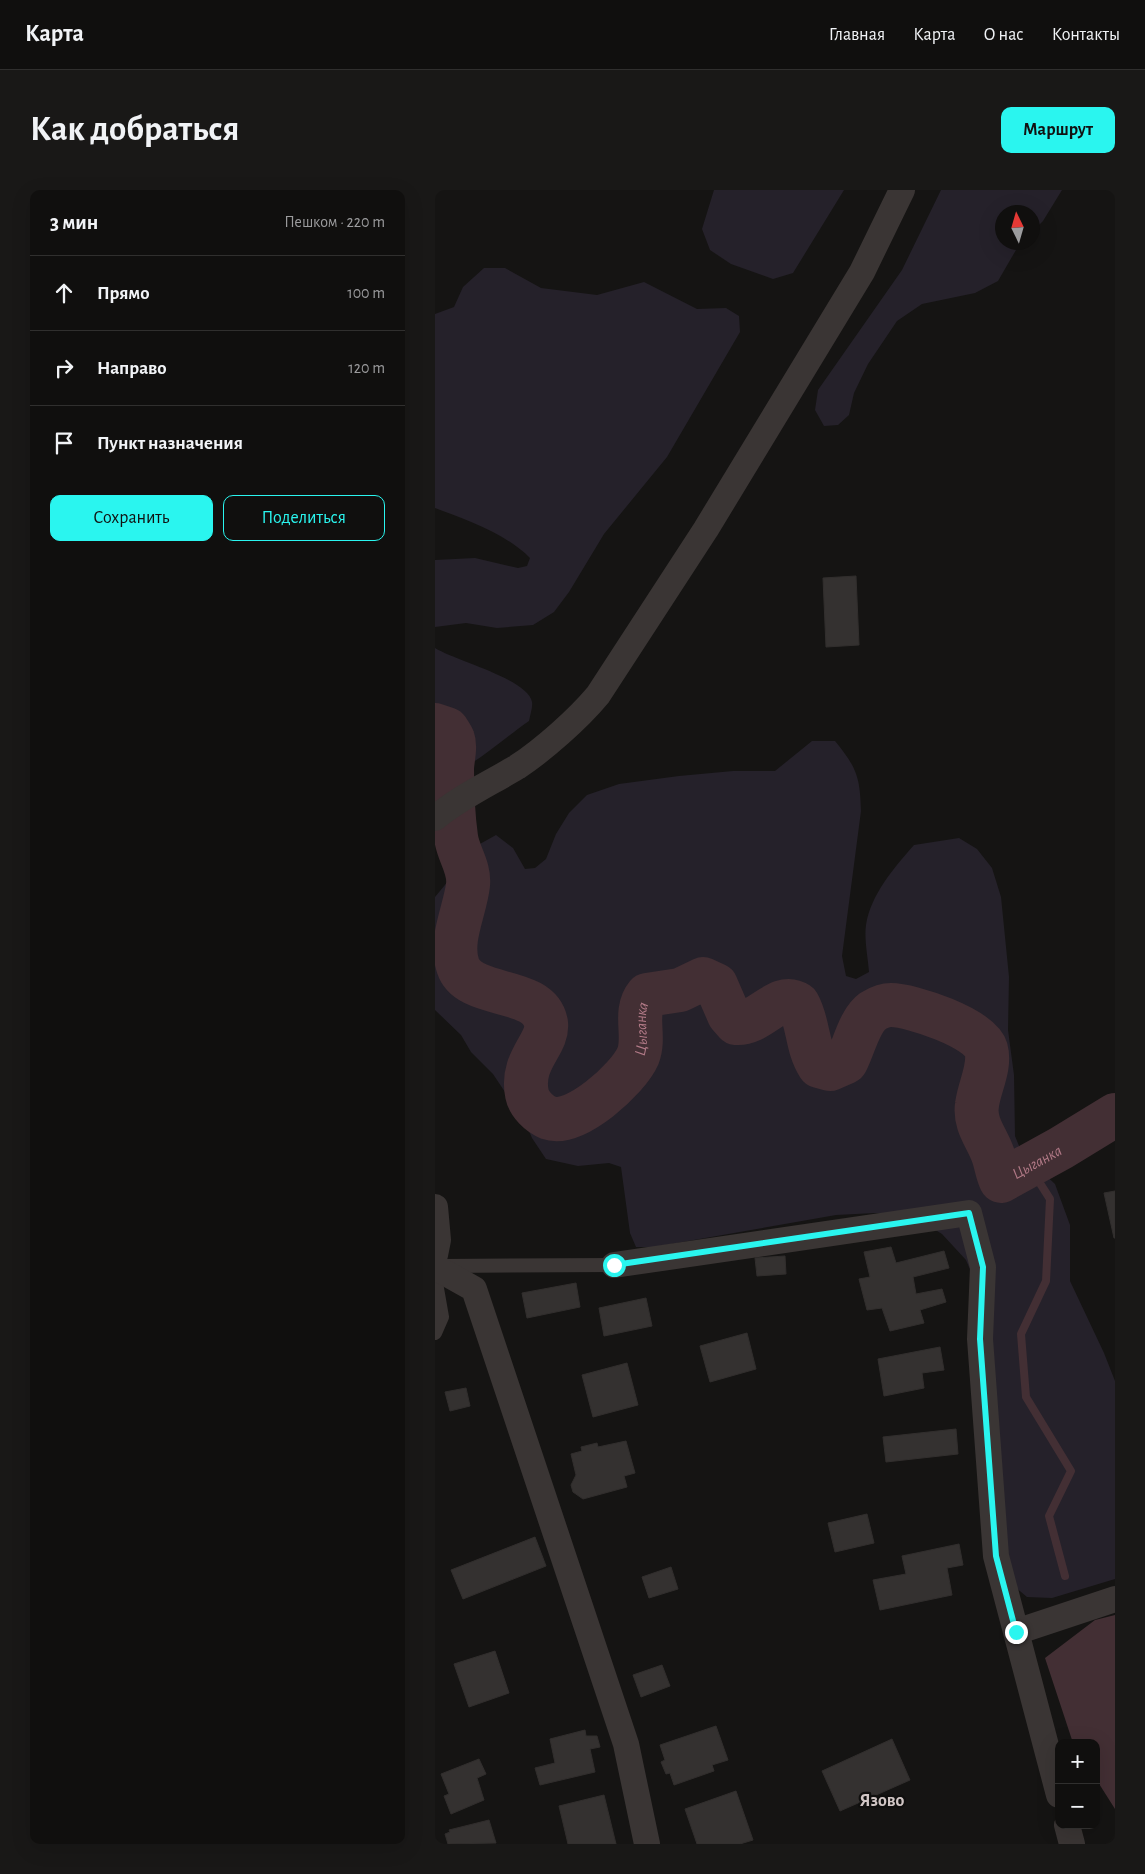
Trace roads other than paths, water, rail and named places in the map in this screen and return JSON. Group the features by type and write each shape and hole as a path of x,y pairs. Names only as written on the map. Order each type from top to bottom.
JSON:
{"street":[{"path":"435,818 454,802 518,766 584,711 597,695 706,529 862,272 902,190"},
{"path":"435,1207 438,1240 435,1255"},
{"path":"614,1265 969,1213 983,1267 980,1339 996,1556 1056,1784"},
{"path":"435,1267 474,1289 626,1744 647,1844"},
{"path":"1016,1632 1115,1599"},
{"path":"1068,1829 1072,1844"}],"lane":[{"path":"435,1267 614,1265"},
{"path":"435,1277 442,1317 435,1333"}],"waterway":[{"name":"Цыганка","path":"435,725 447,729 454,742 452,778 455,829 457,843 466,866 468,878 456,936 455,946 458,966 465,977 475,984 518,997 531,1003 541,1011 546,1023 546,1031 527,1072 526,1082 530,1101 545,1116 560,1119 572,1115 600,1099 624,1077 638,1056 641,1040 641,1009 647,995 680,990 703,979 716,985 729,1015 736,1023 753,1019 783,1002 791,1001 798,1004 802,1011 815,1058 819,1066 830,1069 846,1062 868,1015 884,1006 901,1006 928,1013 971,1033 981,1041 986,1049 987,1063 978,1098 977,1118 993,1155 1001,1181 1061,1148 1115,1115"},
{"path":"1029,1166 1050,1199 1046,1281 1021,1334 1026,1397 1071,1471 1049,1516 1065,1576"}],"district":[{"name":"Язово","path":"882,1800"}]}
